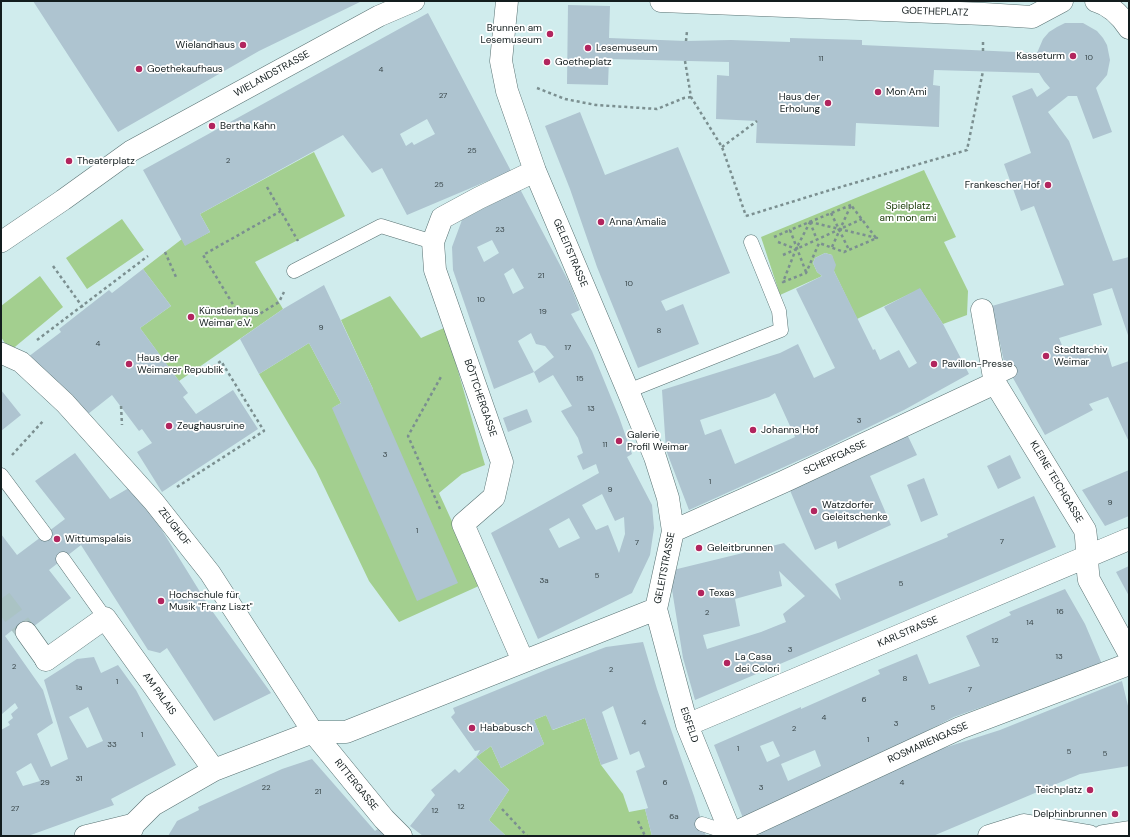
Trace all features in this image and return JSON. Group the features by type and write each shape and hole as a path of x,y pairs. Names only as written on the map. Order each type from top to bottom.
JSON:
{"street":[{"name":"WIELANDSTRASSE","path":"1,242 131,151 379,16 414,1"},
{"name":"GELEITSTRASSE","path":"313,732 346,732 656,609 673,531 666,492 655,457 535,171 507,92 501,61 507,1"},
{"name":"GOETHEPLATZ","path":"661,1 1032,17 1062,1"},
{"path":"1096,1 1111,8 1122,18 1129,28"},
{"name":"BÖTTCHERGASSE","path":"463,524 494,497 502,462 435,270 433,242 442,218 535,171"},
{"name":"KLEINE TEICHGASSE","path":"982,310 1000,377 1085,530 1088,543 1087,569 1090,580 1129,653"},
{"name":"ZEUGHOF","path":"1,353 21,362 66,403 154,502 210,573 313,732"},
{"name":"SCHERFGASSE","path":"673,531 783,482 1000,377"},
{"path":"463,524 523,661"},
{"name":"KARLSTRASSE","path":"687,725 1087,555 1129,539"},
{"name":"EISFELD","path":"656,609 687,725 732,835"},
{"path":"26,632 46,660 105,618"},
{"name":"AM PALAIS","path":"105,618 214,770"},
{"name":"ROSMARIENGASSE","path":"732,835 960,728 1129,664"},
{"path":"85,836 132,830 153,805 214,770 313,732"},
{"name":"RITTERGASSE","path":"313,732 384,819 401,836"},
{"path":"989,836 1024,825 1089,836"},
{"path":"1103,836 1129,832"}],"lane":[{"path":"294,271 381,226 433,242"},
{"path":"628,391 781,330 779,311 751,242"},
{"path":"1,475 45,534"},
{"path":"63,559 105,618"},
{"path":"702,824 732,835"}],"path":[{"path":"501,61 533,87 565,99 596,105 657,109 684,98 691,97"},
{"path":"685,61 691,97 722,147 746,216 751,242"},
{"path":"746,216 967,150 983,71"},
{"path":"722,147 757,121"},
{"path":"267,187 310,263"},
{"path":"806,273 790,230 851,205"},
{"path":"851,205 877,238"},
{"path":"832,247 851,205"},
{"path":"281,211 203,255 237,311 246,315 258,315 279,302 294,271"},
{"path":"831,213 849,250"},
{"path":"782,256 862,219"},
{"path":"810,222 877,238"},
{"path":"783,282 806,273 818,243 810,222"},
{"path":"783,282 796,249 810,222"},
{"path":"818,243 844,252 877,238"},
{"path":"768,239 796,249"},
{"path":"165,252 176,277"},
{"path":"34,342 83,307 148,256"},
{"path":"53,266 83,307"},
{"path":"781,277 783,282"},
{"path":"460,343 408,436 444,518 463,524"},
{"path":"174,489 264,431 221,362 211,368"},
{"path":"121,406 122,428"},
{"path":"12,456 48,415"},
{"path":"502,809 527,836"},
{"path":"638,821 645,836"}],"green space":[{"path":"314,152 345,216 255,262 283,309 179,381 140,328 171,306 143,269 182,239 185,245 210,232 200,214"},
{"name":"Spielplatz am mon ami","path":"924,170 956,237 944,242 968,291 967,315 943,324 920,289 857,319 834,271 832,255 825,253 815,258 813,263 817,272 822,276 780,295 761,237"},
{"path":"122,219 144,250 87,289 66,258"},
{"path":"40,276 63,307 10,351 1,337 1,306"},
{"path":"390,296 421,338 444,328 450,343 485,465 462,474 439,493 481,585 399,622 369,581 316,470 259,374 309,343 341,403 332,408 373,389 341,320"},
{"path":"546,715 553,730 585,718 601,765 623,794 629,812 645,809 652,836 506,836 489,820 509,790 476,757 491,746 501,768 544,744 534,720"}],"building":[{"name":"Goethekaufhaus","path":"33,1 362,1 259,51 118,132"},
{"path":"568,5 610,6 609,38 686,41 731,40 790,42 790,38 862,40 862,45 1037,53 1043,39 1049,32 1065,23 1083,23 1097,31 1107,45 1110,60 1107,75 1096,88 1112,132 1093,139 1077,96 1068,96 1048,112 1069,141 1113,261 1129,257 1129,338 1112,288 1093,294 1102,325 1059,338 1066,355 1084,347 1088,356 1107,350 1112,367 1129,361 1129,442 1108,397 1089,404 1093,410 1045,435 1004,362 992,306 1064,285 1034,206 1021,211 1004,164 1031,153 1012,96 1032,88 1037,97 1050,88 1039,73 934,70 933,85 940,86 939,127 856,123 855,146 756,143 757,121 716,119 717,75 729,76 729,62 609,59 608,85 567,84"},
{"path":"428,13 511,171 407,215 382,168 372,173 343,135 200,214 210,232 185,246 143,170","holes":["427,119 435,134 414,145 412,142 406,146 400,134"]},
{"path":"580,112 605,175 678,147 730,273 661,301 666,311 683,304 699,344 638,368 597,267 570,189 545,126"},
{"path":"520,189 570,284 580,310 571,314 592,351 619,417 632,454 627,457 652,505 654,528 650,555 632,593 538,639 491,533 599,473 596,464 583,470 577,456 583,453 578,438 561,411 572,406 553,375 539,383 534,372 494,389 453,270 452,247 462,220","holes":["492,240 499,253 484,262 477,247","513,268 524,288 513,294 504,274","531,333 536,344 545,346 554,357 534,372 518,341","602,494 615,521 624,517 625,534 619,553 608,525 596,530 582,505","569,518 580,538 559,548 549,529"]},
{"path":"825,253 832,255 836,265 834,271 873,350 875,349 880,360 899,350 909,368 917,363 884,307 920,288 943,324 969,374 904,410 824,449 689,510 666,450 662,390 780,353 798,344 814,378 835,368 796,289 822,276 817,272 813,263 815,258","holes":["775,393 795,437 735,464 721,429 705,435 700,420 769,397"]},
{"name":"Haus der Weimarer Republik","path":"143,269 171,306 140,328 188,393 183,397 196,414 233,390 258,429 162,492 137,452 152,443 142,429 139,431 112,395 88,414 28,357 61,332 59,329 109,290 112,293"},
{"path":"324,285 373,389 458,583 417,601 332,408 341,403 309,343 259,374 240,339 283,309"},
{"path":"1,390 21,415 1,431"},
{"path":"527,409 532,422 508,432 503,418"},
{"path":"906,432 917,455 870,476 891,525 838,549 836,541 815,550 789,488"},
{"path":"75,453 110,499 134,485 210,608 271,693 214,721 167,648 160,653 148,650 81,545 49,570 71,598 21,636 15,628 5,636 43,690 53,723 37,734 51,767 68,759 44,680 77,659 94,657 101,673 118,665 136,690 176,765 111,799 114,805 28,836 1,836 1,730 10,725 8,722 13,718 11,714 18,708 15,703 2,714 1,713 1,534 17,555 65,519 35,481","holes":["88,707 103,741 87,748 69,717","31,763 40,781 23,786 16,772"]},
{"path":"1010,455 1021,478 998,489 987,466"},
{"path":"1129,470 1129,516 1105,526 1082,490"},
{"path":"924,478 938,515 921,522 907,485"},
{"path":"1034,496 1056,547 695,700 683,658 669,571 784,543 841,600 835,584 948,537 947,534","holes":["779,571 805,596 783,614 786,622 761,632 707,649 703,635 740,626 735,599 782,586"]},
{"path":"1129,566 1129,596 1116,572"},
{"path":"1065,589 1085,624 1102,664 1008,701 1007,698 954,717 743,818 714,745 880,674 878,670 917,654 929,684 980,666 966,636 1011,615 1009,612","holes":["773,741 780,756 767,762 760,746","815,750 821,766 788,781 781,764"]},
{"path":"643,642 657,689 694,796 706,836 652,836 645,809 648,808 636,771 645,767 639,751 630,755 613,706 602,712 618,759 601,765 585,718 552,730 546,715 534,720 544,744 501,768 491,746 476,757 480,750 475,751 451,717 455,713 453,708 606,647"},
{"path":"1122,681 1129,710 1129,766 1080,774 933,836 760,836 758,831 922,755 1000,730"},
{"path":"476,757 509,790 489,820 506,836 423,836 410,826 435,795 431,790 455,769 459,773"},
{"path":"312,759 375,831 379,828 386,836 168,836 177,821 199,810 198,807 282,769"}],"tunnel":[{"path":"1,599 26,632"}],"place":[{"name":"Brunnen am Lesemuseum","path":"550,34"},
{"name":"Wielandhaus","path":"243,45"},
{"name":"Lesemuseum","path":"588,48"},
{"name":"Kasseturm","path":"1073,56"},
{"name":"Goetheplatz","path":"547,62"},
{"name":"Goethekaufhaus","path":"139,69"},
{"name":"Mon Ami","path":"878,92"},
{"name":"Haus der Erholung","path":"828,103"},
{"name":"Bertha Kahn","path":"212,126"},
{"name":"Theaterplatz","path":"69,161"},
{"name":"Frankescher Hof","path":"1048,185"},
{"name":"Anna Amalia","path":"601,222"},
{"name":"Künstlerhaus Weimar e.V.","path":"191,317"},
{"name":"Stadtarchiv Weimar","path":"1046,356"},
{"name":"Haus der Weimarer Republik","path":"129,364"},
{"name":"Pavillon-Presse","path":"934,364"},
{"name":"Zeughausruine","path":"169,426"},
{"name":"Johanns Hof","path":"753,430"},
{"name":"Galerie Profil Weimar","path":"619,441"},
{"name":"Watzdorfer Geleitschenke","path":"814,511"},
{"name":"Wittumspalais","path":"57,539"},
{"name":"Geleitbrunnen","path":"699,548"},
{"name":"Texas","path":"701,593"},
{"name":"Hochschule für Musik \"Franz Liszt\"","path":"161,601"},
{"name":"La Casa dei Colori","path":"727,663"},
{"name":"Hababusch","path":"472,728"},
{"name":"Teichplatz","path":"1090,790"},
{"name":"Delphinbrunnen","path":"1115,814"}]}
